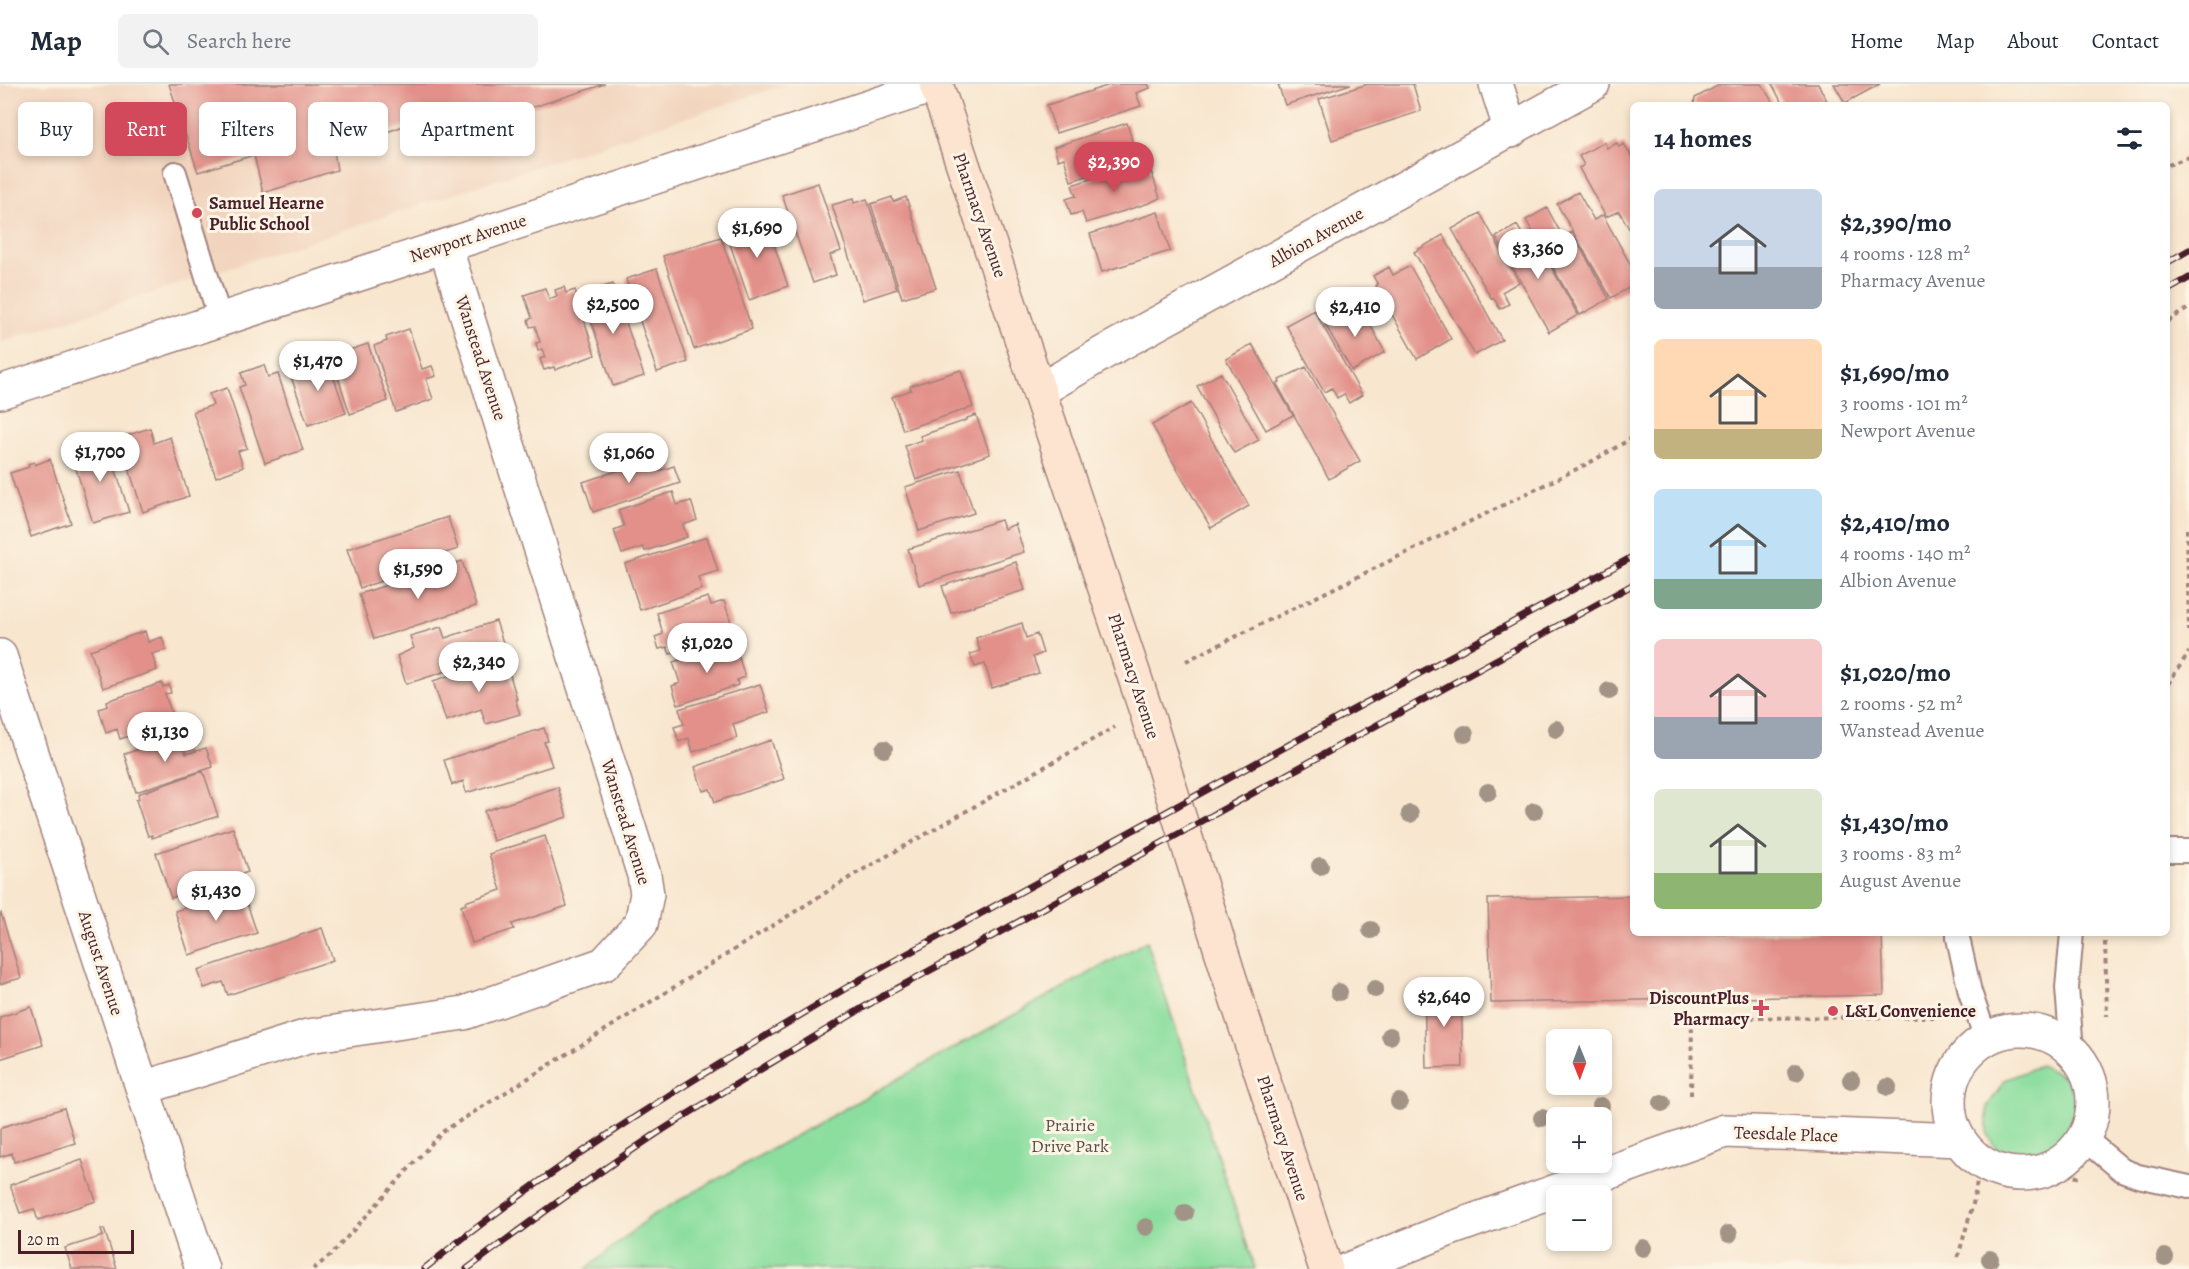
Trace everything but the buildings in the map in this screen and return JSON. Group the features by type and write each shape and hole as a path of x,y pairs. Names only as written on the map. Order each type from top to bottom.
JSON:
{"street":[{"path":"1496,84 1511,131"},
{"name":"Albion Avenue","path":"1039,391 1091,360 1593,84"},
{"name":"Newport Avenue","path":"0,392 936,85"},
{"name":"Pharmacy Avenue","path":"936,85 1146,711 1231,982 1326,1269"},
{"name":"Wanstead Avenue","path":"143,1088 308,1036 464,1013 604,964 641,924 647,894 644,875 445,246"},
{"name":"August Avenue","path":"0,656 202,1269"},
{"name":"Teesdale Place","path":"2031,1030 2054,1038 2072,1051 2086,1070 2093,1093 2092,1116 2084,1138 2069,1156 2049,1168 2026,1174 2002,1172 1970,1151 1951,1119 1949,1096 1955,1073 1967,1054 1986,1039 2007,1031 2031,1030"},
{"name":"Teesdale Place","path":"1349,1269 1450,1229 1725,1131 1970,1151"}],"lane":[{"path":"175,173 220,319"},
{"path":"2170,851 2189,850"},
{"path":"1958,936 1970,992 1986,1039"},
{"path":"2072,936 2067,988 2072,1051"},
{"path":"2084,1138 2122,1170 2138,1176 2189,1187"}],"path":[{"path":"2170,164 2189,157"},
{"path":"2170,320 2189,308"},
{"path":"1186,661 1589,463 1630,439"},
{"path":"2187,529 2189,630"},
{"path":"2170,681 2189,652"},
{"path":"313,1269 331,1255 442,1132 857,873 1146,711"},
{"path":"2106,936 2104,969 2107,1016"},
{"path":"1691,1095 1692,1018 1941,1017"},
{"path":"1958,1257 1973,1204 1970,1151"}],"shaded area":[{"name":"Samuel Hearne Public School","path":"0,84 788,84 0,343"}],"green space":[{"name":"Prairie Drive Park","path":"1147,941 1255,1269 586,1269 651,1216"},
{"path":"2041,1065 2067,1079 2082,1120 2073,1152 2046,1162 2004,1162 1987,1134 1987,1107 2005,1080"}],"railway":[{"path":"2170,261 2189,250"},
{"path":"2170,289 2189,278"},
{"path":"424,1269 529,1189 638,1115 863,978 1630,558"},
{"path":"467,1269 559,1201 653,1136 876,1000 1630,586"}],"place":[{"name":"Samuel Hearne Public School","path":"197,213"},
{"name":"DiscountPlus Pharmacy","path":"1761,1008"},
{"name":"L&L Convenience","path":"1833,1011"}]}
